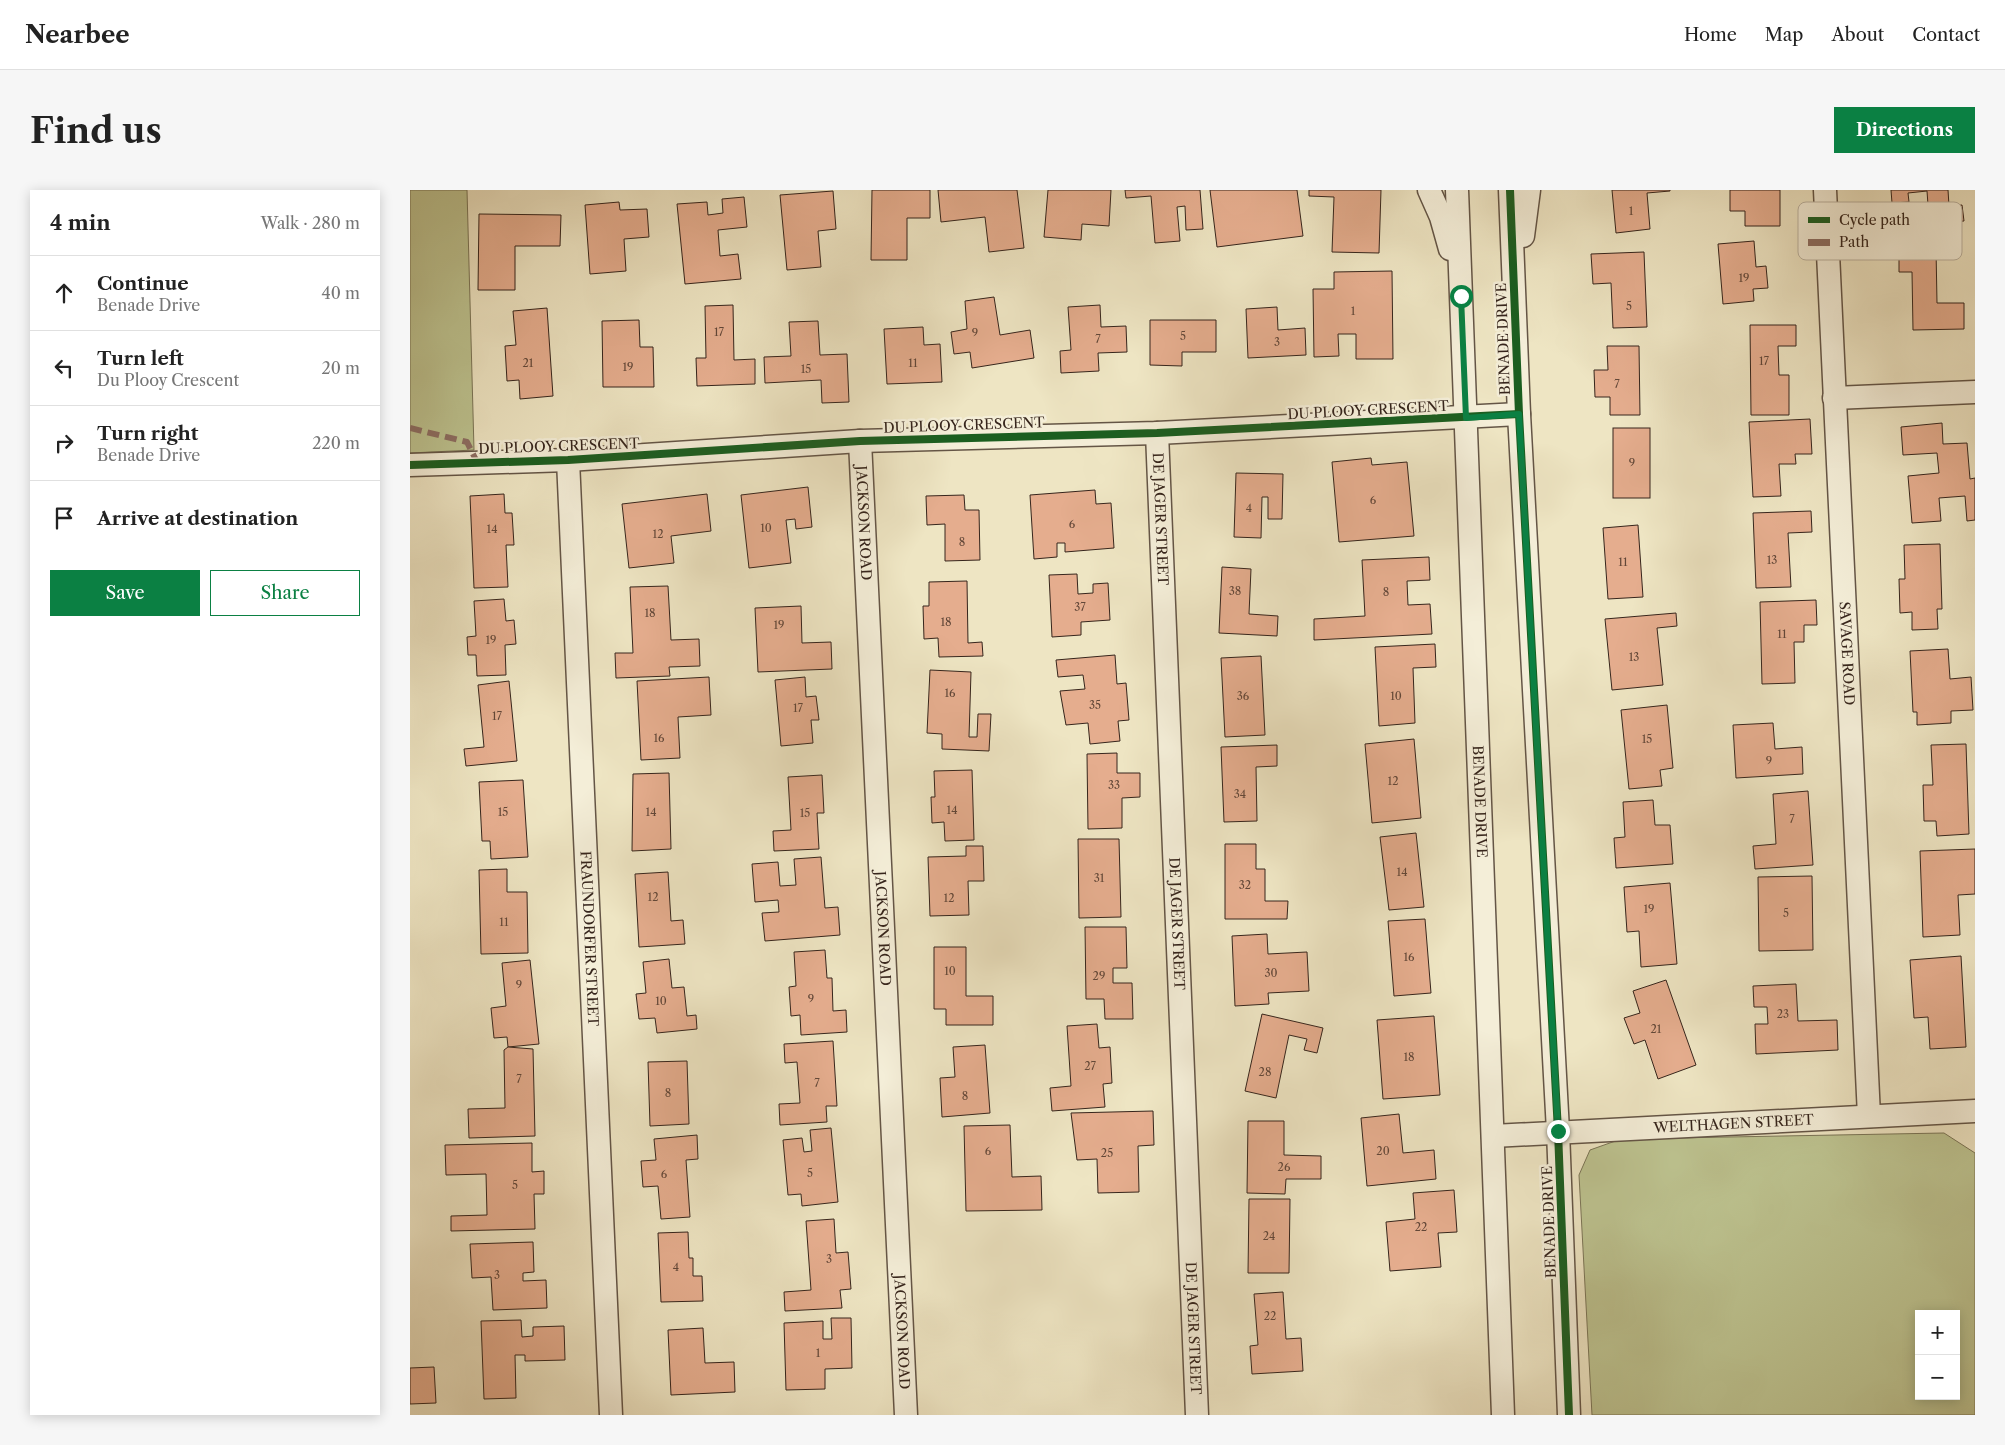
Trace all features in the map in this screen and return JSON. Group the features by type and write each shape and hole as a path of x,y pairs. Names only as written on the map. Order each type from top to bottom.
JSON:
{"street":[{"path":"1429,190 1441,217 1461,296"},
{"name":"BENADE DRIVE","path":"1457,190 1503,1415"},
{"name":"BENADE DRIVE","path":"1510,190 1519,414 1558,1131 1569,1415"},
{"path":"1514,313 1529,190"},
{"name":"SAVAGE ROAD","path":"1828,260 1869,1116"},
{"path":"1834,398 1975,392"},
{"name":"DU PLOOY CRESCENT","path":"410,465 568,460 860,441 1157,433 1519,414"},
{"name":"DE JAGER STREET","path":"1157,433 1197,1415"},
{"name":"JACKSON ROAD","path":"860,441 906,1415"},
{"name":"FRAUNDORFER STREET","path":"568,460 611,1415"},
{"name":"WELTHAGEN STREET","path":"1493,1136 1558,1131 1975,1111"}],"green space":[{"path":"410,190 467,190 474,450 410,453"},
{"path":"1944,1133 1975,1153 1975,1415 1592,1415 1579,1175 1590,1150 1621,1139"}],"building":[{"path":"872,190 930,190 930,218 907,218 907,260 871,260"},
{"path":"938,190 1017,190 1024,248 989,252 985,217 941,222"},
{"path":"1048,190 1111,190 1109,226 1082,224 1081,240 1044,237"},
{"path":"1125,190 1200,190 1203,229 1186,230 1185,206 1177,207 1180,241 1155,243 1151,196 1126,198"},
{"path":"1210,190 1297,190 1303,236 1217,247"},
{"path":"1309,190 1381,190 1379,253 1332,252 1334,197 1309,196"},
{"path":"1612,190 1670,191 1647,193 1650,229 1616,233"},
{"path":"1730,190 1780,190 1780,226 1745,226 1745,211 1730,211"},
{"path":"1891,190 1948,190 1949,202 1928,202 1927,191 1908,193 1909,202 1892,202"},
{"path":"833,191 836,229 818,231 821,267 787,270 780,195"},
{"path":"744,197 747,227 718,230 720,256 738,254 741,279 685,284 677,204 707,202 708,215 723,213 722,199"},
{"path":"619,202 620,210 647,209 649,237 624,239 626,271 590,274 585,205"},
{"path":"1962,205 1964,221 1962,221"},
{"path":"479,214 561,215 560,246 515,246 515,290 478,290"},
{"path":"1754,241 1756,267 1766,266 1768,288 1753,289 1754,301 1723,304 1718,244"},
{"path":"1644,252 1647,327 1613,328 1611,283 1593,284 1591,254"},
{"path":"1899,260 1936,260 1937,303 1964,303 1964,329 1913,330 1912,272 1899,272"},
{"path":"1392,271 1393,359 1356,359 1356,334 1338,334 1339,356 1314,357 1313,289 1334,289 1334,272"},
{"path":"994,297 1000,335 1030,330 1034,358 972,368 970,352 954,354 951,332 967,329 965,301"},
{"path":"733,305 734,360 755,359 755,384 697,386 696,358 706,358 705,306"},
{"path":"1100,305 1101,327 1126,326 1127,352 1098,353 1099,371 1061,373 1060,351 1071,350 1068,307"},
{"path":"1277,307 1278,330 1305,328 1306,355 1248,358 1246,309"},
{"path":"547,308 553,396 520,399 519,380 507,381 505,346 516,345 513,311"},
{"path":"639,320 640,347 653,347 654,387 603,387 602,321"},
{"path":"1150,320 1216,320 1216,352 1182,352 1182,366 1150,365"},
{"path":"818,321 820,355 847,354 849,402 822,403 821,380 765,383 764,357 791,356 789,322"},
{"path":"1750,325 1796,325 1796,346 1778,346 1779,375 1789,375 1789,415 1751,415"},
{"path":"923,327 924,345 940,344 942,382 887,384 884,329"},
{"path":"1607,346 1639,346 1640,415 1610,415 1610,397 1595,397 1594,370 1608,370"},
{"path":"1810,419 1812,454 1795,454 1796,464 1779,464 1781,496 1753,497 1749,422"},
{"path":"1942,423 1943,444 1967,443 1970,479 1975,478 1975,520 1967,521 1965,496 1939,498 1941,521 1912,523 1908,476 1939,473 1937,453 1903,455 1901,427"},
{"path":"1613,428 1650,428 1650,498 1613,498"},
{"path":"1371,458 1372,465 1407,462 1414,536 1339,542 1332,462"},
{"path":"1236,473 1283,474 1282,519 1268,519 1268,497 1262,497 1261,538 1234,537"},
{"path":"808,487 812,527 796,529 795,519 786,520 791,563 749,568 741,495"},
{"path":"1095,490 1096,504 1111,503 1114,548 1065,552 1065,543 1057,543 1057,557 1034,559 1030,495"},
{"path":"504,494 505,513 512,513 514,545 506,545 508,587 474,588 470,496"},
{"path":"707,494 711,531 671,536 674,563 629,568 622,504"},
{"path":"964,495 965,510 979,510 980,560 945,561 945,524 927,525 926,496"},
{"path":"1811,511 1812,532 1788,533 1791,587 1756,588 1753,513"},
{"path":"1638,525 1643,597 1608,599 1603,528"},
{"path":"1940,544 1942,609 1937,609 1938,629 1912,630 1912,612 1900,613 1899,579 1905,579 1904,545"},
{"path":"1429,557 1430,580 1407,581 1408,605 1430,604 1432,634 1314,640 1314,619 1365,616 1362,560"},
{"path":"1222,567 1251,569 1249,614 1278,616 1277,636 1219,633"},
{"path":"1077,574 1078,594 1093,593 1093,584 1108,583 1110,620 1081,622 1081,635 1052,637 1049,575"},
{"path":"967,581 968,643 982,642 983,656 939,657 938,638 924,639 923,606 929,606 929,582"},
{"path":"668,586 671,640 699,639 700,666 669,667 670,676 616,678 615,653 633,653 630,587"},
{"path":"504,599 506,621 514,620 516,644 505,645 506,675 477,676 476,655 468,655 467,637 476,636 474,601"},
{"path":"1816,600 1817,625 1804,625 1804,642 1794,642 1795,683 1762,684 1760,602"},
{"path":"801,606 802,643 831,642 832,669 758,672 755,608"},
{"path":"1676,613 1677,626 1657,628 1663,685 1612,690 1605,619"},
{"path":"1435,644 1436,667 1413,668 1415,723 1379,726 1375,647"},
{"path":"1948,649 1950,679 1971,677 1973,710 1951,711 1951,723 1917,725 1917,712 1913,712 1910,651"},
{"path":"1115,655 1117,684 1126,683 1129,720 1118,721 1120,741 1090,744 1088,723 1066,725 1060,691 1085,689 1083,675 1058,677 1056,660"},
{"path":"1261,656 1265,735 1225,737 1221,658"},
{"path":"930,670 971,672 969,737 977,737 978,714 991,714 989,751 942,749 942,734 927,733"},
{"path":"709,677 711,715 678,717 680,758 641,760 637,681"},
{"path":"805,677 806,697 816,696 819,720 811,720 813,743 781,746 775,680"},
{"path":"509,681 517,761 466,766 464,749 484,747 478,685"},
{"path":"1667,705 1673,768 1660,770 1662,786 1629,789 1621,710"},
{"path":"1773,723 1775,749 1802,747 1803,774 1736,778 1733,725"},
{"path":"1414,739 1421,818 1372,823 1365,744"},
{"path":"1966,744 1969,834 1937,836 1936,821 1924,821 1923,785 1933,785 1931,745"},
{"path":"1277,745 1277,766 1256,767 1257,821 1224,822 1221,747"},
{"path":"1117,753 1117,773 1140,773 1140,797 1122,798 1122,828 1088,829 1087,754"},
{"path":"972,770 974,840 945,841 944,822 932,823 931,797 935,797 934,771"},
{"path":"669,773 671,849 632,851 633,774"},
{"path":"822,775 824,813 817,813 819,849 774,851 773,831 791,830 788,777"},
{"path":"523,780 528,857 491,859 490,841 482,841 479,782"},
{"path":"1808,791 1813,865 1755,869 1753,846 1776,844 1773,794"},
{"path":"1653,800 1655,825 1670,825 1673,864 1616,868 1614,838 1625,837 1623,802"},
{"path":"1416,833 1424,907 1389,910 1380,837"},
{"path":"1078,839 1119,839 1121,917 1079,918"},
{"path":"1225,844 1256,844 1256,869 1265,869 1265,901 1288,901 1287,919 1225,919"},
{"path":"966,846 983,846 984,881 968,881 969,915 930,916 928,857 966,856"},
{"path":"1975,849 1975,894 1958,895 1960,935 1923,937 1920,851"},
{"path":"821,857 825,908 838,907 840,935 765,941 762,913 779,912 778,900 755,902 752,864 778,862 780,886 796,885 794,859"},
{"path":"507,869 507,892 527,892 528,953 481,954 479,870"},
{"path":"668,872 671,921 683,920 685,944 639,947 635,874"},
{"path":"1812,876 1813,950 1759,951 1758,877"},
{"path":"1670,883 1677,964 1641,967 1639,931 1627,932 1624,887"},
{"path":"1425,919 1431,993 1394,996 1388,921"},
{"path":"1085,927 1126,927 1127,968 1113,968 1113,983 1132,983 1133,1019 1105,1019 1104,999 1086,999"},
{"path":"1267,934 1268,954 1307,952 1309,991 1268,993 1269,1004 1235,1006 1232,936"},
{"path":"934,947 966,947 966,996 993,996 993,1025 946,1025 946,1009 934,1009"},
{"path":"825,950 827,978 832,978 833,1011 846,1010 847,1032 801,1035 800,1015 791,1016 789,987 796,986 794,952"},
{"path":"1961,956 1966,1047 1930,1049 1928,1017 1914,1018 1910,960"},
{"path":"669,959 672,988 684,987 687,1016 696,1015 697,1029 657,1033 655,1018 639,1019 636,994 646,993 643,962"},
{"path":"530,960 539,1044 508,1047 507,1037 494,1038 491,1008 506,1006 502,963"},
{"path":"1666,980 1696,1065 1658,1079 1645,1040 1634,1044 1624,1018 1640,1013 1633,991"},
{"path":"1796,984 1798,1021 1837,1020 1838,1050 1756,1054 1755,1024 1768,1024 1767,1007 1754,1007 1753,986"},
{"path":"1262,1014 1323,1028 1317,1053 1304,1050 1307,1039 1289,1035 1276,1098 1245,1091"},
{"path":"1434,1016 1440,1095 1383,1099 1377,1020"},
{"path":"1097,1024 1099,1048 1110,1047 1112,1083 1103,1084 1105,1107 1052,1111 1050,1088 1071,1086 1067,1026"},
{"path":"833,1041 837,1106 826,1106 827,1122 780,1125 779,1104 800,1103 797,1062 785,1063 784,1044"},
{"path":"985,1045 990,1113 942,1117 940,1078 955,1077 953,1047"},
{"path":"508,1047 533,1049 535,1136 469,1138 468,1109 505,1108 504,1050"},
{"path":"687,1061 689,1124 650,1126 648,1062"},
{"path":"1153,1111 1154,1145 1138,1146 1139,1192 1098,1193 1097,1159 1077,1160 1071,1113"},
{"path":"1399,1114 1403,1153 1434,1150 1436,1179 1367,1186 1361,1118"},
{"path":"1248,1121 1284,1121 1284,1155 1321,1156 1321,1179 1286,1179 1285,1194 1247,1193"},
{"path":"1010,1125 1012,1177 1041,1176 1042,1210 966,1211 964,1126"},
{"path":"831,1128 838,1202 802,1206 801,1194 788,1195 783,1140 802,1138 804,1152 812,1151 810,1130"},
{"path":"697,1135 698,1159 686,1160 690,1217 661,1219 658,1186 643,1187 641,1161 656,1160 654,1139"},
{"path":"532,1143 532,1172 544,1171 544,1194 534,1194 535,1229 451,1231 451,1216 487,1215 486,1174 446,1175 445,1145"},
{"path":"1454,1190 1457,1232 1438,1233 1441,1267 1390,1271 1386,1222 1415,1219 1413,1193"},
{"path":"1249,1199 1290,1199 1289,1273 1248,1273"},
{"path":"834,1219 836,1253 848,1252 851,1289 840,1290 842,1308 785,1311 784,1292 811,1290 806,1221"},
{"path":"688,1232 689,1258 693,1258 693,1276 702,1276 703,1301 661,1302 658,1233"},
{"path":"533,1242 534,1272 523,1273 523,1281 546,1280 547,1308 493,1310 491,1277 472,1278 470,1244"},
{"path":"1283,1292 1286,1339 1301,1338 1303,1371 1252,1374 1250,1346 1258,1345 1254,1294"},
{"path":"831,1318 851,1318 852,1368 825,1369 825,1389 786,1390 784,1323 823,1321 823,1339 832,1339"},
{"path":"521,1320 522,1337 533,1336 533,1327 564,1326 565,1360 525,1361 525,1355 515,1355 516,1398 484,1399 481,1321"},
{"path":"703,1328 705,1363 734,1362 735,1392 671,1395 668,1330"},
{"path":"434,1367 436,1403 410,1404 410,1368"}],"marked path":[{"path":"410,428 467,442 477,462"}],"cycle path":[{"path":"1510,190 1519,414 1558,1131 1569,1415"},
{"path":"410,465 568,460 860,441 1157,433 1519,414"}],"route":[{"path":"1461,296 1466,418 1519,414 1558,1131"}]}
